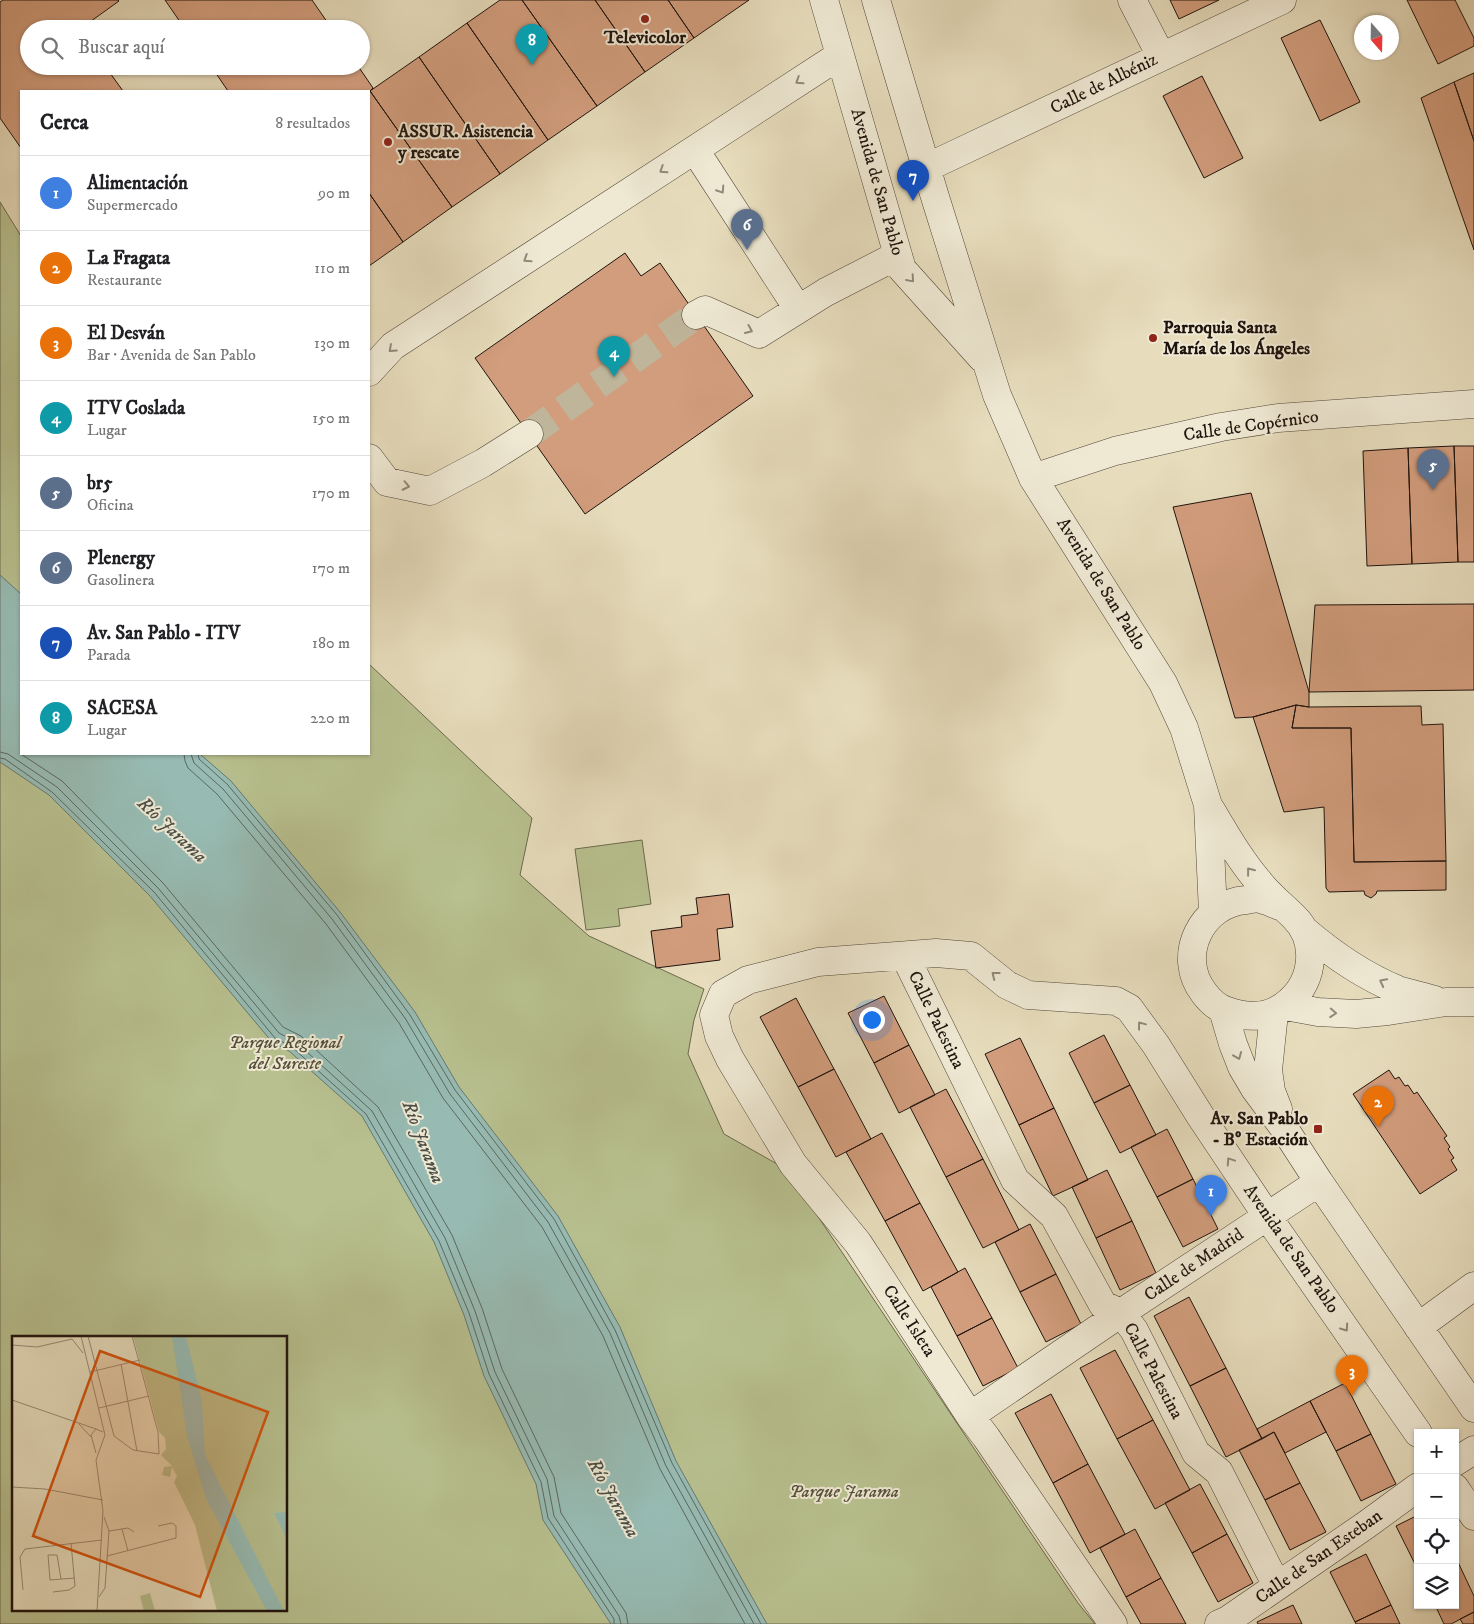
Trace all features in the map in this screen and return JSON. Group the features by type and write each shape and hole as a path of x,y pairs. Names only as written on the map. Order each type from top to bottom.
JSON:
{"street":[{"name":"Avenida de San Pablo","path":"824,0 902,269 988,365"},
{"name":"Avenida de San Pablo","path":"876,0 997,395 1033,478 1163,683 1184,728 1208,805"},
{"path":"1132,0 1161,56"},
{"name":"Calle de Albéniz","path":"926,168 1282,0"},
{"path":"370,371 393,346 840,55"},
{"path":"695,150 798,309"},
{"path":"696,315 705,310 759,334 826,292 898,255"},
{"name":"Calle de Copérnico","path":"1033,478 1115,451 1221,427 1278,418 1474,404"},
{"path":"370,459 387,482 430,491 483,463 528,434"},
{"path":"1208,805 1241,860 1259,883 1282,907 1295,917 1304,930 1310,946 1310,963 1306,980 1297,995 1279,1010 1268,1070 1271,1091 1284,1128"},
{"path":"1208,805 1213,912"},
{"path":"1282,907 1260,899 1235,901 1213,912 1202,924 1194,939 1192,956 1194,972 1200,988 1210,1000 1223,1010 1240,1016 1257,1017 1279,1010 1356,1014 1388,1012 1446,1002 1474,1002"},
{"path":"1304,930 1327,949 1398,990 1446,1002"},
{"name":"Avenida de San Pablo","path":"904,956 936,953 971,956 1008,985 1028,995 1116,1001 1129,1008 1156,1045 1267,1216 1415,1429"},
{"name":"Calle Isleta","path":"904,956 818,962 748,980 723,994 714,1015 719,1036 730,1059 793,1164 858,1243 970,1416 992,1445 1113,1624"},
{"name":"Calle Palestina","path":"904,956 1015,1180 1054,1216 1103,1305 1122,1313 1134,1330 1196,1453 1219,1472 1277,1586"},
{"path":"1223,1010 1233,1044 1242,1066 1255,1089 1284,1128 1474,1408"},
{"name":"Calle de Madrid","path":"970,1416 1319,1182"},
{"path":"1418,1327 1474,1286"},
{"path":"1459,1459 1474,1450"},
{"name":"Calle de San Esteban","path":"1219,1624 1228,1620 1414,1490"},
{"path":"1459,1494 1474,1516"}],"green space":[{"name":"Parque Regional del Sureste","path":"0,202 20,234 20,755 370,755 370,665 532,818 520,875 589,936 704,989 694,1020 688,1054 724,1134 786,1169 1078,1603 1095,1624 0,1624"},
{"path":"642,840 651,904 618,909 620,926 586,930 575,849"}],"water":[{"name":"Río Jarama","path":"0,575 20,593 20,755 201,755 231,781 340,912 415,1012 459,1087 558,1216 620,1327 676,1461 767,1624 611,1624 543,1520 536,1484 484,1376 464,1315 434,1242 362,1116 289,1051 272,1042 150,896 49,795 0,762"}],"building":[{"path":"3,0 118,0 93,20 20,20 20,75 111,75 122,90 20,90 20,147 0,118 0,2"},
{"path":"165,0 312,0 326,20 179,20"},
{"path":"500,0 522,0 597,106 548,140 467,23"},
{"path":"522,0 595,0 645,72 597,106"},
{"name":"Televicolor","path":"595,0 668,0 694,38 645,72"},
{"path":"668,0 749,0 694,38"},
{"path":"1170,0 1219,0 1179,19"},
{"path":"1407,0 1455,0 1474,38 1474,46 1438,64"},
{"path":"1320,20 1360,102 1320,121 1281,38"},
{"path":"467,23 548,140 500,174 419,57"},
{"path":"419,57 500,174 452,207 370,91"},
{"path":"1474,73 1474,141 1454,82"},
{"path":"217,75 364,75 373,88 370,91 227,90"},
{"path":"1202,76 1243,158 1204,178 1163,96"},
{"path":"1454,82 1474,141 1474,250 1421,98"},
{"name":"ASSUR. Asistencia y rescate","path":"370,91 452,207 403,242 370,194"},
{"path":"370,194 403,242 370,265"},
{"path":"625,253 641,276 660,263 753,396 585,514 475,358"},
{"path":"1454,446 1474,446 1474,562 1458,562"},
{"path":"1454,446 1458,562 1412,564 1408,448"},
{"path":"1408,448 1412,564 1367,566 1363,451"},
{"path":"1251,493 1309,692 1309,707 1296,705 1253,717 1235,718 1173,507"},
{"path":"1474,604 1474,690 1309,692 1315,605"},
{"path":"1296,705 1292,728 1351,728 1354,862 1446,861 1446,890 1377,891 1371,898 1365,895 1364,891 1329,892 1326,888 1324,807 1284,812 1253,717"},
{"path":"1296,705 1309,707 1421,706 1422,725 1443,724 1446,861 1354,862 1351,728 1292,728"},
{"path":"729,894 733,927 717,929 720,960 656,968 651,931 682,927 681,916 698,914 696,898"},
{"path":"884,996 909,1045 874,1063 848,1013"},
{"path":"796,998 834,1069 798,1087 760,1017"},
{"path":"1104,1035 1130,1085 1094,1103 1069,1053"},
{"path":"1020,1038 1054,1108 1019,1125 985,1054"},
{"path":"909,1045 935,1095 899,1113 874,1063"},
{"path":"834,1069 871,1139 836,1157 798,1087"},
{"path":"1389,1070 1395,1079 1399,1077 1405,1086 1408,1085 1414,1094 1417,1092 1447,1136 1444,1138 1450,1147 1448,1149 1454,1158 1451,1160 1457,1170 1420,1194 1353,1094"},
{"path":"1130,1085 1156,1135 1120,1153 1094,1103"},
{"path":"946,1089 983,1159 946,1177 910,1107"},
{"path":"1054,1108 1088,1180 1053,1196 1019,1125"},
{"path":"1167,1129 1193,1179 1157,1197 1131,1147"},
{"path":"882,1133 920,1203 885,1221 846,1152"},
{"path":"983,1159 1019,1230 983,1248 946,1177"},
{"path":"1107,1170 1132,1221 1096,1238 1072,1187"},
{"path":"1193,1179 1218,1229 1183,1247 1157,1197"},
{"path":"920,1203 958,1272 923,1291 885,1221"},
{"path":"1132,1221 1156,1273 1120,1290 1096,1238"},
{"path":"1030,1224 1056,1274 1020,1292 995,1242"},
{"path":"965,1268 992,1318 957,1336 931,1287"},
{"path":"1056,1274 1081,1324 1046,1342 1020,1292"},
{"path":"1189,1297 1226,1368 1190,1386 1154,1316"},
{"path":"992,1318 1018,1368 983,1386 957,1336"},
{"path":"1115,1350 1153,1420 1117,1439 1080,1368"},
{"path":"1226,1368 1262,1439 1226,1457 1190,1386"},
{"path":"1345,1383 1371,1434 1336,1451 1310,1401"},
{"path":"1051,1394 1088,1464 1053,1483 1015,1413"},
{"path":"1310,1401 1326,1432 1285,1453 1274,1432 1262,1439 1257,1429"},
{"path":"1153,1420 1190,1490 1155,1509 1117,1439"},
{"path":"1274,1432 1300,1483 1265,1500 1239,1450"},
{"path":"1371,1434 1396,1484 1361,1501 1336,1451"},
{"path":"1088,1464 1125,1534 1090,1553 1053,1483"},
{"path":"1300,1483 1326,1532 1290,1550 1265,1500"},
{"path":"1200,1484 1227,1534 1192,1553 1165,1503"},
{"path":"1414,1517 1414,1562 1396,1526"},
{"path":"1135,1529 1161,1578 1126,1597 1100,1548"},
{"path":"1227,1534 1253,1583 1218,1602 1192,1553"},
{"path":"1366,1554 1391,1605 1355,1622 1330,1572"},
{"path":"1459,1564 1474,1596 1474,1612 1451,1624 1444,1624 1437,1609 1459,1609"},
{"path":"1161,1578 1186,1624 1141,1624 1126,1597"},
{"path":"1293,1605 1302,1624 1258,1624 1257,1622"},
{"path":"1391,1605 1400,1624 1356,1624 1355,1622"},
{"path":"1474,1612 1474,1624 1463,1624 1460,1619"}],"tunnel":[{"path":"529,434 696,315"}],"place":[{"name":"Televicolor","path":"645,19"},
{"name":"SACESA","path":"532,65"},
{"name":"ASSUR. Asistencia y rescate","path":"388,142"},
{"name":"Av. San Pablo - ITV","path":"913,201"},
{"name":"Plenergy","path":"747,250"},
{"name":"Parroquia Santa María de los Ángeles","path":"1153,338"},
{"name":"ITV Coslada","path":"614,377"},
{"name":"br5","path":"1433,490"},
{"name":"La Fragata","path":"1378,1127"},
{"name":"Av. San Pablo - Bº Estación","path":"1318,1129"},
{"name":"Alimentación","path":"1211,1216"},
{"name":"El Desván","path":"1352,1396"}],"park label":[{"name":"Parque Jarama","path":"844,1492"}]}
